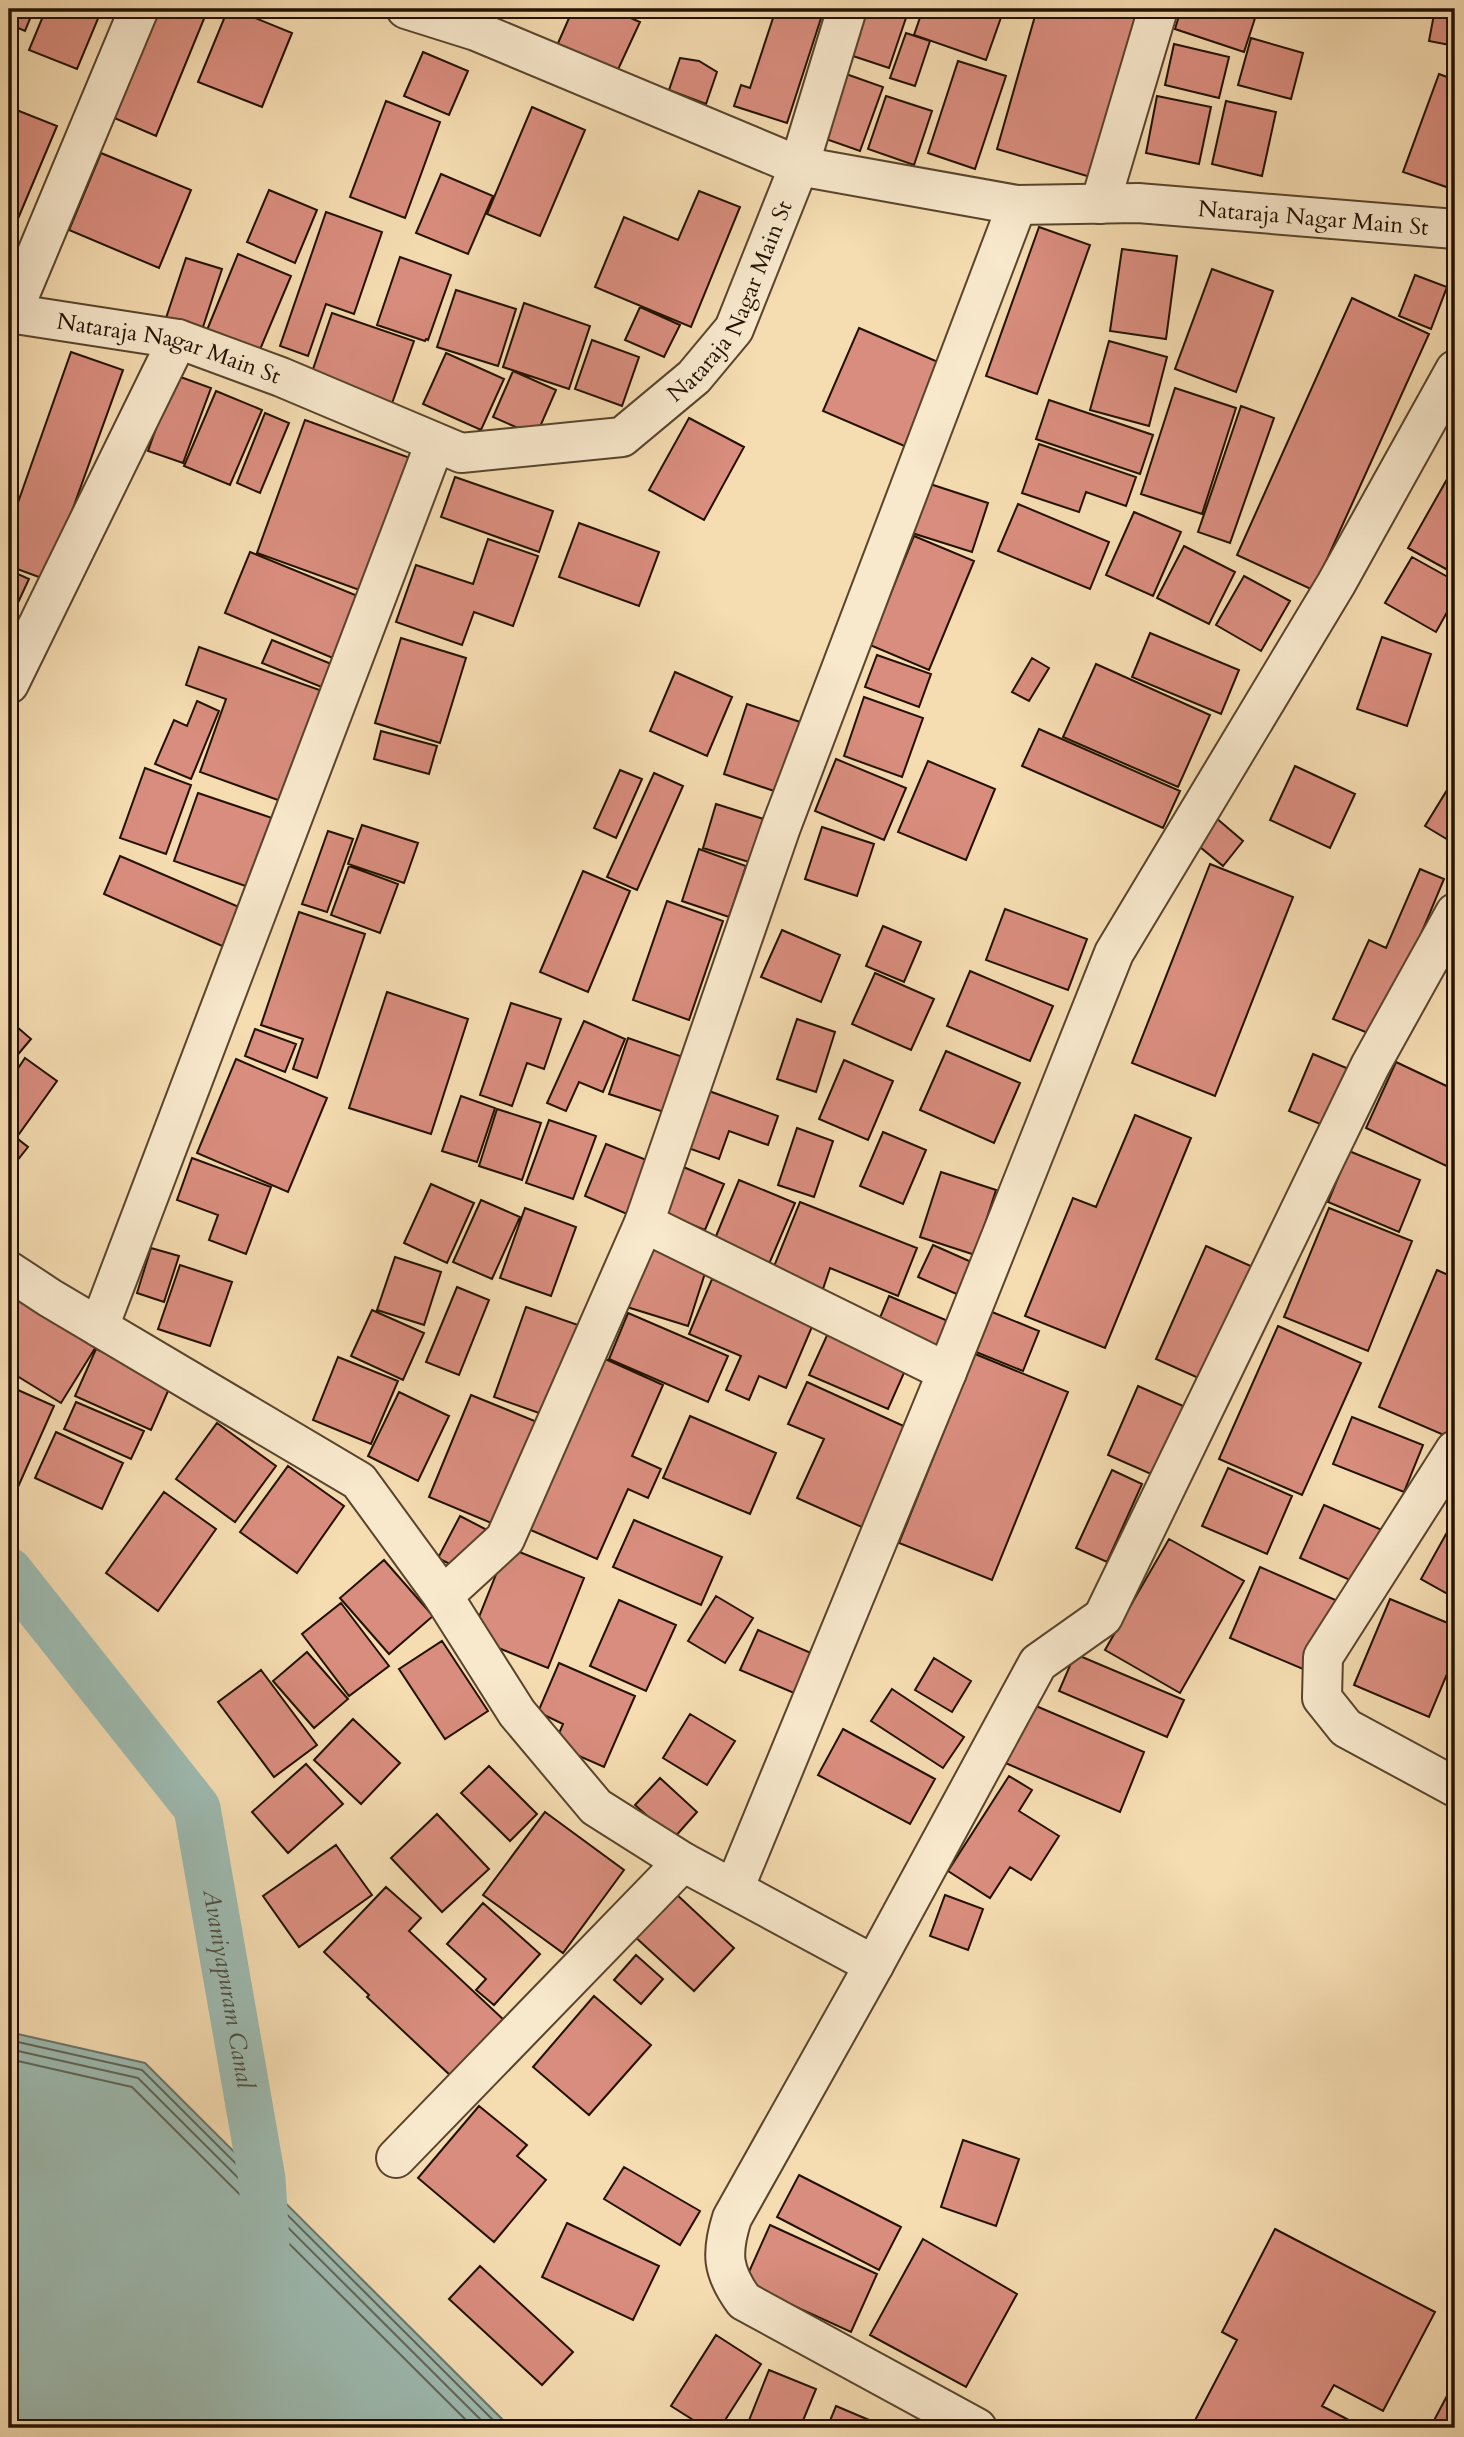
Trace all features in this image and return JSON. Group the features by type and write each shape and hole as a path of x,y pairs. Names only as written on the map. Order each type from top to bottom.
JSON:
{"street":[{"path":"10,313 139,9"},
{"path":"406,9 480,20 800,166 847,9"},
{"path":"1100,204 1158,9"},
{"name":"Nataraja Nagar Main St","path":"10,313 178,339 281,377 461,453 622,437 694,377 734,329 800,166 1017,205 1138,203 1455,229"},
{"path":"443,1596 505,1539 644,1223 780,827 1017,205"},
{"path":"9,684 178,339"},
{"path":"734,1889 947,1372 1114,953 1336,584 1455,370"},
{"path":"99,1327 435,443"},
{"path":"958,2424 744,2301 730,2284 724,2242 732,2218 874,1965 1038,1662 1103,1617 1370,1066 1455,914"},
{"path":"644,1223 947,1372"},
{"path":"9,1271 359,1481 443,1596 517,1713 597,1807 683,1862 874,1965"},
{"path":"1455,1450 1323,1657 1322,1698 1346,1728 1455,1787"},
{"path":"396,2158 683,1862"}],"water":[{"path":"9,2032 145,2063 511,2428 9,2428"}],"building":[{"path":"9,9 34,9 25,31 9,24"},
{"path":"46,9 102,9 77,69 29,50"},
{"path":"156,9 208,9 156,136 112,117"},
{"path":"228,9 292,33 262,107 198,82"},
{"path":"573,9 610,9 640,22 615,76 555,50"},
{"path":"776,9 824,9 787,123 734,106 741,85 750,88"},
{"path":"859,9 909,9 889,68 844,53"},
{"path":"923,9 1004,9 986,60 914,35"},
{"path":"1037,9 1146,9 1097,179 997,149"},
{"path":"1181,9 1258,9 1244,52 1175,29"},
{"path":"1435,9 1455,9 1455,46 1429,41"},
{"path":"906,33 930,41 915,86 890,78"},
{"path":"1251,38 1303,53 1291,99 1238,85"},
{"path":"1174,44 1229,57 1219,98 1165,85"},
{"path":"423,52 468,71 449,115 404,96"},
{"path":"680,58 699,61 717,72 706,104 669,90"},
{"path":"958,61 1006,76 975,169 928,153"},
{"path":"846,74 883,87 860,151 823,138"},
{"path":"1439,74 1455,80 1455,190 1403,172"},
{"path":"886,96 932,111 914,165 868,149"},
{"path":"1157,96 1211,107 1199,164 1146,153"},
{"path":"386,101 440,122 405,218 350,197"},
{"path":"1226,101 1276,112 1262,176 1212,164"},
{"path":"9,107 57,126 9,240"},
{"path":"532,107 585,130 540,236 487,214"},
{"path":"101,153 191,190 159,268 69,230"},
{"path":"441,174 493,196 468,254 416,233"},
{"path":"269,190 317,210 295,263 247,242"},
{"path":"699,191 740,207 691,327 595,287 624,217 678,240"},
{"path":"326,212 382,232 354,314 326,304 308,356 280,346"},
{"path":"1039,227 1090,245 1037,394 986,376"},
{"path":"1122,249 1177,256 1166,339 1110,331"},
{"path":"238,254 291,276 259,352 207,330"},
{"path":"400,257 451,275 428,340 425,341 377,325"},
{"path":"186,258 222,269 202,330 166,318"},
{"path":"1212,269 1273,291 1236,392 1175,369"},
{"path":"1415,275 1447,287 1431,329 1399,316"},
{"path":"456,290 516,309 498,366 437,347"},
{"path":"1352,298 1429,334 1313,590 1237,555"},
{"path":"524,303 590,326 569,389 503,367"},
{"path":"640,307 680,325 664,357 625,340"},
{"path":"332,313 414,341 390,409 309,381"},
{"path":"859,328 945,365 909,448 823,411"},
{"path":"592,340 639,357 622,406 575,389"},
{"path":"1109,341 1167,357 1149,426 1090,410"},
{"path":"71,352 123,370 47,580 9,566 9,528"},
{"path":"446,353 504,379 481,430 423,404"},
{"path":"513,371 556,390 536,436 493,417"},
{"path":"175,375 211,388 183,463 148,451"},
{"path":"1175,388 1236,408 1202,514 1141,494"},
{"path":"216,391 262,410 230,485 184,466"},
{"path":"1049,400 1153,435 1140,474 1036,439"},
{"path":"1241,406 1274,418 1230,543 1198,532"},
{"path":"265,413 289,423 260,493 237,483"},
{"path":"689,418 744,447 704,520 649,490"},
{"path":"305,420 413,459 365,592 257,553"},
{"path":"1039,444 1136,477 1126,506 1086,492 1079,512 1022,493"},
{"path":"1450,474 1455,477 1455,574 1408,548"},
{"path":"455,477 553,511 539,552 441,517"},
{"path":"927,483 988,503 972,552 912,533"},
{"path":"1018,504 1109,542 1090,589 998,551"},
{"path":"1134,512 1181,532 1153,596 1106,575"},
{"path":"579,523 659,552 639,606 559,577"},
{"path":"914,536 974,561 929,670 870,645"},
{"path":"488,539 538,556 513,626 474,612 462,645 396,622 416,565 473,584"},
{"path":"1184,546 1235,572 1209,624 1157,598"},
{"path":"250,552 365,599 340,661 225,613"},
{"path":"1412,557 1455,581 1455,598 1436,632 1385,603"},
{"path":"9,570 29,579 9,622"},
{"path":"1244,576 1290,601 1261,651 1216,625"},
{"path":"1150,633 1239,670 1221,714 1132,677"},
{"path":"1382,637 1431,654 1407,726 1357,709"},
{"path":"401,638 466,658 440,743 375,723"},
{"path":"272,640 334,665 324,688 262,663"},
{"path":"199,647 328,693 289,804 200,772 226,699 186,685"},
{"path":"877,655 931,674 919,707 865,687"},
{"path":"1032,658 1049,668 1029,701 1012,692"},
{"path":"1096,664 1210,715 1178,787 1063,737"},
{"path":"675,672 732,697 707,756 650,731"},
{"path":"864,697 923,718 902,777 844,756"},
{"path":"197,701 219,711 191,779 155,764 174,720 187,726"},
{"path":"747,704 803,723 780,793 724,774"},
{"path":"1039,729 1180,791 1163,828 1022,766"},
{"path":"381,731 437,746 429,774 374,759"},
{"path":"836,759 906,788 884,840 815,811"},
{"path":"928,761 995,789 966,860 898,832"},
{"path":"1295,766 1355,794 1330,848 1270,820"},
{"path":"145,768 191,785 166,854 120,838"},
{"path":"620,770 642,779 616,838 594,828"},
{"path":"654,773 683,786 637,890 607,877"},
{"path":"1452,782 1455,784 1455,844 1425,826"},
{"path":"198,793 278,820 254,889 174,861"},
{"path":"716,804 773,822 759,865 703,848"},
{"path":"1215,817 1243,841 1223,866 1194,842"},
{"path":"362,825 418,843 404,883 348,864"},
{"path":"822,827 874,844 857,896 805,879"},
{"path":"328,831 353,839 327,912 302,904"},
{"path":"699,849 746,866 729,917 682,901"},
{"path":"120,856 246,910 229,949 104,894"},
{"path":"1210,864 1293,897 1215,1096 1132,1063"},
{"path":"349,866 398,884 380,933 331,915"},
{"path":"1420,869 1444,879 1378,1037 1333,1019 1369,940 1386,948"},
{"path":"583,871 630,891 588,992 540,972"},
{"path":"667,901 723,921 689,1020 633,1000"},
{"path":"1005,909 1087,939 1068,990 986,960"},
{"path":"299,912 365,934 317,1078 293,1069 303,1039 261,1025"},
{"path":"883,926 921,942 904,982 866,966"},
{"path":"782,930 840,955 821,1002 761,977"},
{"path":"970,971 1053,1006 1030,1061 947,1026"},
{"path":"875,973 934,999 911,1050 852,1024"},
{"path":"387,992 468,1019 431,1134 349,1108"},
{"path":"511,1003 561,1019 544,1069 527,1063 512,1106 480,1095"},
{"path":"797,1019 835,1032 816,1092 777,1079"},
{"path":"9,1020 31,1039 9,1065"},
{"path":"584,1021 625,1039 603,1092 579,1082 566,1111 547,1103"},
{"path":"255,1029 296,1044 285,1072 245,1056"},
{"path":"628,1038 683,1057 664,1112 609,1094"},
{"path":"946,1051 1020,1083 994,1143 920,1110"},
{"path":"1313,1054 1356,1072 1332,1129 1289,1111"},
{"path":"25,1058 57,1081 19,1134 9,1126 9,1082"},
{"path":"236,1059 327,1098 288,1192 197,1153"},
{"path":"844,1060 893,1081 868,1140 819,1119"},
{"path":"1396,1062 1455,1090 1455,1170 1366,1128"},
{"path":"709,1091 778,1116 768,1145 729,1131 719,1159 688,1148"},
{"path":"461,1096 495,1108 477,1162 442,1151"},
{"path":"497,1109 541,1123 522,1180 479,1166"},
{"path":"1135,1115 1191,1138 1105,1348 1025,1316 1073,1198 1096,1207"},
{"path":"549,1120 596,1136 573,1199 526,1183"},
{"path":"797,1128 833,1141 814,1197 778,1185"},
{"path":"9,1132 28,1147 9,1171"},
{"path":"883,1132 926,1150 903,1204 860,1186"},
{"path":"606,1144 649,1161 627,1214 585,1196"},
{"path":"1349,1151 1420,1180 1399,1232 1328,1202"},
{"path":"192,1158 271,1187 246,1254 209,1240 218,1215 177,1200"},
{"path":"681,1166 724,1184 705,1230 661,1212"},
{"path":"941,1172 996,1190 975,1255 920,1237"},
{"path":"739,1180 795,1203 769,1264 714,1241"},
{"path":"431,1184 474,1203 447,1263 404,1243"},
{"path":"481,1200 520,1217 492,1279 453,1262"},
{"path":"800,1202 917,1248 898,1296 830,1268 823,1289 773,1269"},
{"path":"525,1208 576,1227 551,1296 500,1278"},
{"path":"1329,1208 1412,1241 1368,1351 1284,1317"},
{"path":"933,1245 976,1264 961,1296 918,1277"},
{"path":"1206,1246 1264,1272 1214,1385 1156,1359"},
{"path":"645,1247 707,1267 688,1326 627,1307"},
{"path":"151,1248 179,1256 164,1302 137,1293"},
{"path":"395,1257 441,1272 424,1325 377,1310"},
{"path":"180,1265 232,1282 210,1346 158,1329"},
{"path":"1437,1270 1455,1278 1455,1413 1446,1436 1379,1407"},
{"path":"712,1279 814,1322 786,1388 759,1376 749,1400 726,1390 741,1356 689,1334"},
{"path":"457,1287 489,1300 459,1375 426,1362"},
{"path":"889,1296 948,1321 933,1358 874,1332"},
{"path":"20,1299 97,1345 61,1403 9,1371 9,1318"},
{"path":"526,1307 584,1327 553,1418 494,1397"},
{"path":"372,1310 424,1333 403,1380 351,1356"},
{"path":"992,1312 1039,1331 1023,1371 976,1352"},
{"path":"628,1313 728,1356 708,1402 609,1359"},
{"path":"1278,1326 1361,1363 1302,1495 1219,1459"},
{"path":"829,1331 907,1366 888,1409 809,1375"},
{"path":"96,1349 172,1382 151,1430 75,1396"},
{"path":"975,1354 1068,1392 992,1580 899,1543"},
{"path":"338,1357 398,1381 371,1444 313,1420"},
{"path":"603,1358 663,1385 632,1456 661,1469 648,1498 628,1489 597,1559 526,1528"},
{"path":"807,1382 908,1428 864,1528 797,1498 824,1439 788,1424"},
{"path":"9,1386 54,1406 18,1487 9,1484"},
{"path":"1138,1386 1190,1409 1160,1478 1108,1455"},
{"path":"399,1392 449,1416 418,1481 368,1456"},
{"path":"471,1395 542,1424 501,1527 429,1497"},
{"path":"76,1402 144,1431 131,1459 64,1429"},
{"path":"690,1416 776,1453 750,1514 663,1478"},
{"path":"1352,1417 1423,1445 1404,1492 1333,1464"},
{"path":"217,1423 276,1466 235,1522 176,1479"},
{"path":"56,1432 123,1463 102,1509 35,1478"},
{"path":"288,1466 344,1506 297,1573 240,1532"},
{"path":"1228,1468 1292,1496 1267,1554 1202,1526"},
{"path":"1112,1470 1142,1484 1107,1562 1076,1548"},
{"path":"164,1492 216,1529 158,1611 106,1573"},
{"path":"1324,1505 1382,1530 1359,1584 1300,1558"},
{"path":"460,1516 489,1531 467,1573 438,1558"},
{"path":"1455,1518 1455,1598 1421,1579"},
{"path":"634,1520 722,1557 701,1605 613,1567"},
{"path":"1169,1539 1244,1581 1180,1693 1105,1650"},
{"path":"507,1547 584,1578 548,1668 471,1637"},
{"path":"384,1560 433,1616 389,1654 340,1598"},
{"path":"1260,1567 1340,1602 1310,1672 1230,1638"},
{"path":"716,1596 753,1618 725,1663 688,1641"},
{"path":"1390,1599 1455,1626 1455,1655 1429,1717 1354,1685"},
{"path":"619,1600 676,1625 646,1691 590,1666"},
{"path":"341,1603 389,1666 349,1696 302,1634"},
{"path":"758,1630 811,1653 794,1693 740,1670"},
{"path":"442,1641 488,1711 445,1739 399,1669"},
{"path":"307,1652 348,1699 314,1728 273,1681"},
{"path":"1075,1654 1184,1700 1167,1737 1059,1691"},
{"path":"934,1658 971,1681 952,1712 915,1690"},
{"path":"559,1663 635,1696 604,1767 554,1745 563,1724 538,1712"},
{"path":"261,1670 317,1745 274,1777 218,1702"},
{"path":"892,1689 964,1737 943,1768 871,1721"},
{"path":"1029,1703 1144,1752 1120,1812 1003,1762"},
{"path":"690,1714 735,1741 707,1785 663,1758"},
{"path":"353,1719 400,1763 361,1804 314,1760"},
{"path":"843,1729 935,1779 910,1824 818,1775"},
{"path":"306,1764 343,1804 288,1853 252,1812"},
{"path":"489,1766 537,1814 510,1841 461,1793"},
{"path":"1009,1776 1032,1790 1019,1811 1059,1836 1031,1880 1010,1867 990,1898 948,1871"},
{"path":"660,1778 697,1812 673,1839 635,1805"},
{"path":"545,1812 624,1870 563,1953 483,1895"},
{"path":"437,1814 489,1869 442,1912 391,1858"},
{"path":"336,1845 372,1895 299,1947 263,1896"},
{"path":"386,1887 421,1918 409,1931 505,2021 452,2077 367,1997 369,1995 324,1952"},
{"path":"674,1892 734,1948 694,1991 633,1935"},
{"path":"945,1895 983,1909 968,1950 930,1936"},
{"path":"483,1903 540,1954 494,2005 476,1990 486,1979 447,1944"},
{"path":"636,1955 663,1979 641,2004 614,1980"},
{"path":"594,1996 651,2045 589,2115 533,2067"},
{"path":"479,2106 527,2145 517,2156 546,2180 494,2242 418,2178"},
{"path":"963,2140 1019,2159 996,2226 941,2207"},
{"path":"624,2167 700,2211 680,2245 604,2199"},
{"path":"799,2175 901,2227 879,2270 777,2217"},
{"path":"567,2223 659,2266 633,2320 542,2277"},
{"path":"770,2225 877,2274 851,2332 744,2283"},
{"path":"1275,2229 1435,2312 1383,2411 1334,2385 1322,2406 1364,2428 1191,2428 1237,2340 1222,2332"},
{"path":"923,2239 1017,2294 966,2387 870,2335"},
{"path":"480,2266 573,2352 542,2385 449,2299"},
{"path":"716,2335 761,2364 720,2428 706,2428 671,2406"},
{"path":"769,2370 816,2389 800,2428 746,2428"},
{"path":"1448,2394 1455,2398 1455,2428 1430,2428"},
{"path":"836,2406 888,2428 827,2428"}],"waterway":[{"name":"Avaniyapuram Canal","path":"9,1571 197,1808 262,2179 266,2243"}]}
